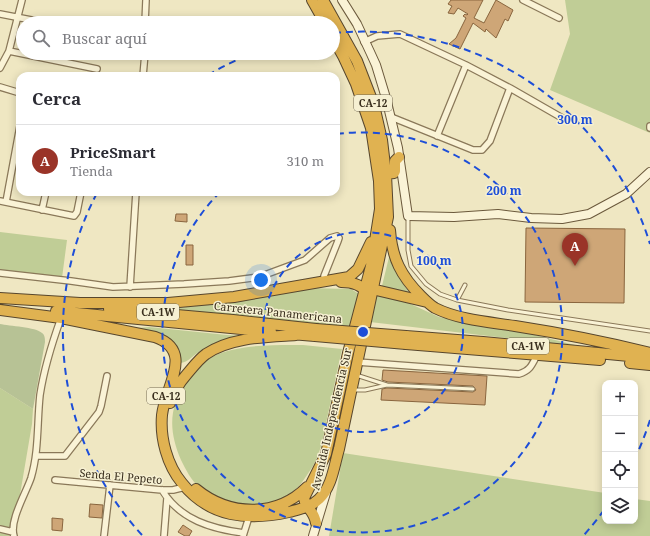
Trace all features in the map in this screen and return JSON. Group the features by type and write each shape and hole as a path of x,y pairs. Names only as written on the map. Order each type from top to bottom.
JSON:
{"highway":[{"path":"312,0 321,16"},
{"name":"Avenida Independencia Sur","path":"323,0 332,16"},
{"name":"Avenida Independencia Sur","path":"329,484 339,449 357,362 368,294 388,217 386,174 382,140 374,105 357,61 340,30"},
{"name":"CA-12","path":"296,335 246,340 221,347 207,354 194,365 180,383 171,400 168,411 168,424 172,448 182,473 194,487 215,501 241,509 252,510 273,508 294,498 310,484 326,454 348,352 368,294 380,209 379,181 371,128 356,84 340,51"},
{"path":"386,174 394,173 395,161 399,158"},
{"path":"388,217 391,243 396,261 407,280 434,308 461,317 650,353"},
{"path":"0,298 80,303 168,303 234,297 325,282 354,275 362,263 377,229"},
{"path":"307,285 348,282 356,284 368,294 384,291 427,302"},
{"name":"Carretera Panamericana","path":"0,298 218,318 316,332 650,365"},
{"name":"CA-12","path":"0,308 61,318 155,337 164,340 169,344 173,350 176,362 162,415 165,449 175,473 185,487 192,494 212,508 238,516 249,517 276,515 297,510 309,511 312,514 313,505 325,493 329,484"},
{"name":"Carretera Panamericana","path":"0,308 296,335 316,332"},
{"name":"Carretera Panamericana","path":"406,340 515,345 650,358"},
{"path":"316,475 323,475 326,477 329,484"},
{"path":"310,484 304,498 312,514"}],"street":[{"path":"19,16 22,0"},
{"path":"145,16 146,0"},
{"path":"342,0 357,24 364,42 376,65 391,117 408,216 454,217 498,214 562,219 589,214 626,194 650,172"},
{"path":"524,0 559,18"},
{"path":"0,14 16,17"},
{"path":"0,68 9,51 16,27"},
{"path":"364,42 377,36 400,34 466,64 564,119"},
{"path":"9,51 16,52"},
{"path":"53,60 97,69"},
{"path":"144,72 145,60"},
{"path":"437,136 466,64"},
{"path":"0,87 16,92"},
{"path":"391,117 474,150 482,150 490,141 510,88"},
{"path":"16,144 3,201 74,216 77,212 80,196"},
{"path":"42,210 45,196"},
{"path":"130,287 136,196"},
{"path":"0,273 104,286 130,287 199,283 258,277 305,260 330,238 336,236 339,238 324,276 325,282"},
{"path":"0,529 13,534 18,510 28,488 36,456 40,393 52,344 61,318"},
{"path":"357,362 519,374 526,372 531,367 537,355"},
{"path":"36,456 65,456 98,412 101,406 107,376"},
{"name":"Senda El Pepeto","path":"56,480 162,490 174,490 185,487"},
{"name":"Avenida Independencia Sur","path":"313,536 312,514 329,484"},
{"path":"104,536 110,485"},
{"path":"162,490 167,498 179,510 197,521 215,527 244,535 249,517"},
{"path":"164,536 167,498"}],"lane":[{"path":"408,216 408,250 411,266 426,284 440,294 457,300 508,310 650,331"},
{"path":"457,300 465,285"},
{"path":"354,375 387,385 473,389"},
{"path":"351,390 365,390 387,385"}],"green space":[{"path":"565,0 650,0 650,133 550,90 570,34"},
{"path":"0,232 67,240 62,278 0,270"},
{"path":"390,253 396,273 410,294 382,286"},
{"path":"306,288 351,289 359,294 350,327 148,311 234,302"},
{"path":"376,295 402,300 439,317 523,332 583,347 370,322"},
{"path":"0,324 34,329 42,333 44,336 45,342 33,409 0,388"},
{"path":"149,327 251,336 208,348 199,352 186,362 180,363 175,345 167,336 136,328"},
{"path":"303,345 342,349 321,447 313,466 305,479 294,491 280,499 264,505 248,507 223,500 201,489 187,471 181,460 174,440 172,420 173,411 180,392 186,383 202,364 214,356 224,352 246,347"},
{"path":"0,388 33,409 32,424 13,536 0,536"},
{"path":"343,453 602,493 602,524 638,524 638,499 650,501 650,536 329,536"}],"building":[{"path":"451,0 483,0 474,18 484,23 496,0 513,10 508,21 505,19 496,38 486,29 485,32 473,23 460,49 449,44 456,38 466,18 463,16 468,14 458,8 454,14 448,13 452,6 448,4"},
{"path":"176,214 187,214 187,222 175,221"},
{"path":"526,228 625,229 624,303 525,302"},
{"path":"186,245 193,245 193,265 186,265"},
{"path":"383,370 487,376 485,405 381,400 382,389 387,388 473,392 476,390 473,386 388,382 382,380"},
{"path":"90,504 103,505 102,518 89,517"},
{"path":"52,518 63,519 62,531 52,530"},
{"path":"183,525 192,531 189,536 185,536 178,532"}],"place":[{"name":"PriceSmart","path":"575,266"}]}
